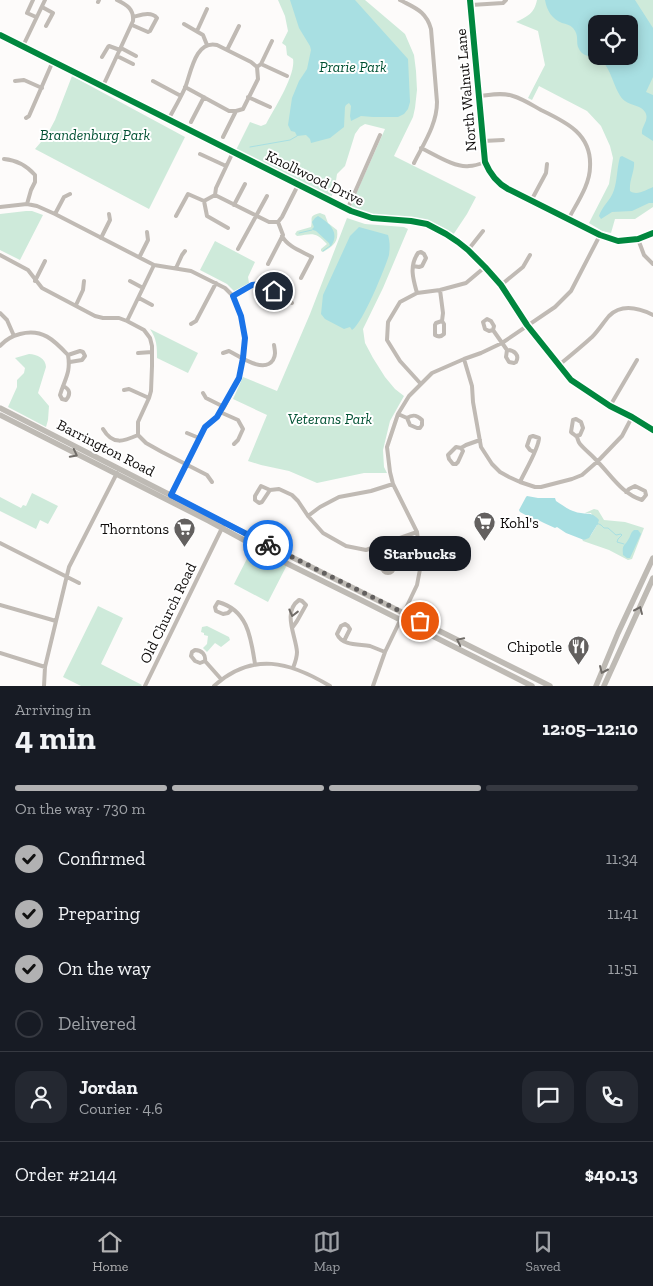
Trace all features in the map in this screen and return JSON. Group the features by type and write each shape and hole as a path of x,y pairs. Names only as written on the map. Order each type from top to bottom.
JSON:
{"main road":[{"name":"Barrington Road","path":"0,408 118,472"},
{"name":"Barrington Road","path":"0,415 550,686"},
{"name":"Barrington Road","path":"224,526 281,561 532,686"},
{"path":"596,686 653,558"},
{"path":"604,686 653,578"},
{"path":"623,624 630,629"}],"street":[{"path":"33,0 27,13 36,18"},
{"path":"23,46 45,0"},
{"path":"103,86 134,17 129,6 117,0"},
{"path":"400,0 424,14 431,30 437,107 433,125 414,163"},
{"path":"470,3 503,3 506,0"},
{"name":"North Walnut Lane","path":"470,3 485,162 490,172 505,187 600,235 618,241 638,240 653,233"},
{"path":"42,7 53,13 46,26"},
{"path":"197,31 207,9"},
{"path":"132,25 148,32 157,18 153,14 134,17"},
{"path":"184,24 205,37 207,45"},
{"path":"227,50 239,26"},
{"name":"Knollwood Drive","path":"0,35 348,210 372,218 411,220 427,224 446,234 468,250 501,285 527,325 571,380 610,406 653,429"},
{"path":"185,87 229,111 243,108 258,79 259,65 272,42"},
{"path":"168,120 181,96 199,52 207,45 214,44 251,62 287,76"},
{"path":"102,57 109,46 136,56"},
{"path":"117,56 133,64"},
{"path":"26,118 29,116 53,61"},
{"path":"15,81 24,80 42,88"},
{"path":"152,81 181,96"},
{"path":"478,96 500,94 513,96 568,124 582,136 589,152 590,167 586,185 568,220"},
{"path":"191,122 204,97"},
{"path":"248,98 270,107"},
{"path":"223,137 236,111"},
{"path":"348,210 380,135"},
{"path":"483,141 503,140"},
{"path":"421,148 455,165 469,166 485,162"},
{"path":"204,202 215,195 216,188 233,152"},
{"path":"200,154 226,166"},
{"path":"4,159 12,160 29,168 35,175 36,182 31,190 27,204"},
{"path":"532,201 546,173 547,164"},
{"path":"234,205 245,184"},
{"path":"278,222 298,185"},
{"path":"55,214 64,197 70,194"},
{"path":"176,216 188,194 204,202"},
{"path":"215,195 269,222 278,222"},
{"path":"238,249 267,196"},
{"path":"204,202 207,216 228,228"},
{"path":"0,208 27,204 37,206 102,240 140,256 154,265 191,271 225,288 233,296 241,316 245,338 239,378 224,407 217,417 205,427 170,498"},
{"path":"102,240 110,220 109,214"},
{"path":"63,226 66,220"},
{"path":"278,222 285,242 312,257 301,278"},
{"path":"468,250 483,231"},
{"path":"140,256 148,240 148,232"},
{"path":"373,686 385,652 418,585 421,564 417,532 393,484 390,472 387,447 398,414 409,396 432,373 502,343 555,307 570,291 600,235"},
{"path":"268,264 282,236"},
{"path":"638,240 644,255 653,264"},
{"path":"178,270 185,251"},
{"path":"501,285 523,267 530,255"},
{"path":"0,256 28,270 42,288 95,316 119,318 144,330 150,338 152,382 149,398 138,422 138,434 146,443 207,475 212,482"},
{"path":"35,280 45,262"},
{"path":"127,321 154,265"},
{"path":"413,266 412,276 417,293"},
{"path":"420,383 400,361 387,340 388,322 400,302 417,293 440,290 466,283 485,267"},
{"path":"76,305 83,290 84,281"},
{"path":"130,282 143,288"},
{"path":"191,324 196,321 216,283"},
{"path":"233,296 252,285 259,284 288,298 292,304"},
{"path":"440,290 443,313 442,322"},
{"path":"138,298 152,305"},
{"path":"559,365 618,310 637,308 653,315"},
{"path":"0,313 8,322 14,336"},
{"path":"492,330 508,350"},
{"path":"0,346 8,338 29,332 40,333 53,340 68,354 70,362 69,372 63,386"},
{"path":"223,353 229,351 258,365 266,366 272,363 276,353 274,345"},
{"path":"68,354 80,351 85,356 82,360 70,362"},
{"path":"138,353 152,352"},
{"path":"464,359 472,386 481,447 492,464 500,472 520,482 541,488 582,475 622,436 632,417"},
{"path":"610,406 637,360"},
{"path":"124,390 129,389 149,398"},
{"path":"203,393 206,398 224,407"},
{"path":"220,412 238,420 243,429 234,444"},
{"path":"398,414 407,418"},
{"path":"103,429 106,435 119,441 125,441 138,434"},
{"path":"187,433 200,438"},
{"path":"576,436 579,444 598,461 626,492 642,500 646,495 644,491 635,486 626,492"},
{"path":"461,448 463,450 458,462 456,464 450,462 448,455 456,447 461,448 480,440"},
{"path":"520,482 534,452"},
{"path":"44,686 45,667 66,577 118,472"},
{"path":"308,516 339,497 371,491 393,484"},
{"path":"270,490 262,502 259,503 255,500 260,487 270,490 279,489 292,495 323,532 346,546 366,550 417,532"},
{"name":"Old Church Road","path":"145,686 224,526"},
{"path":"0,543 79,582"},
{"path":"384,544 389,560"},
{"path":"292,628 305,607 302,601 297,601 292,610 291,621 292,628 297,655 293,668"},
{"path":"0,605 56,621"},
{"path":"232,609 242,617 248,629 252,641 254,664"},
{"path":"344,640 352,644 372,647 385,652"},
{"path":"0,653 45,667"},
{"path":"205,661 221,680"},
{"path":"214,686 235,670 254,664 273,663 293,668 330,686"}],"green space":[{"name":"Prarie Park","path":"278,0 365,0 405,34 414,55 417,90 413,117 394,156 476,197 453,235 425,220 369,214 352,209 351,205 385,129 365,124 360,127 355,134 345,166 337,174 331,198 236,150 250,122 261,126 266,124 284,92 291,74 293,59 287,55 286,46 282,43 288,31 285,16"},
{"path":"537,0 653,0 653,207 635,219 615,219 611,233 602,231 589,223 609,184 613,158 601,126 587,111 539,86 532,100 528,98 545,65 538,31 516,22 530,14"},
{"name":"Brandenburg Park","path":"72,76 185,137 149,209 35,149 47,135 55,120"},
{"path":"26,211 43,215 20,260 0,250 0,214"},
{"path":"320,213 325,215 328,223 337,230 337,238 334,244 323,252 321,249 327,244 316,235 297,236 295,234 297,231 311,227 312,216"},
{"name":"Veterans Park","path":"347,218 365,224 404,227 408,229 363,329 365,343 373,358 385,377 404,396 390,421 383,450 384,467 387,473 364,473 317,483 289,471 248,461 267,415 233,399 243,377 277,391 310,314"},
{"path":"215,241 255,262 248,277 249,283 234,291 227,284 200,270"},
{"path":"150,329 198,353 188,373 157,358 157,347"},
{"path":"29,354 35,355 46,364 38,393 49,406 46,427 8,407 17,387 17,380 24,373 25,368 15,358"},
{"path":"32,493 58,506 48,524 40,520 36,529 0,511 0,497 21,508 23,505 26,506"},
{"path":"594,509 598,510 604,520 625,522 644,528 632,559 628,560 609,550 583,541 582,539 584,540 591,535 597,525 591,513 585,513"},
{"path":"253,547 287,565 268,602 234,584"},
{"path":"98,606 123,618 101,664 141,686 81,686 63,677"},
{"path":"207,626 229,637 230,640 221,647 215,643 207,652 203,648 207,644 208,636 201,632 202,627"}],"water":[{"path":"290,0 355,0 408,59 410,102 404,114 398,117 361,116 351,121 351,106 349,103 345,107 344,127 330,138 311,143 306,135 297,136 295,132 291,131 288,125 292,98 299,81 307,69 311,50 299,28"},
{"path":"545,0 635,0 653,28 653,77 646,92 653,95 653,141 642,134 646,120 643,110 627,103 622,98 605,65 638,65 638,15 588,15 588,56 581,52 573,28 555,19 549,11"},
{"path":"622,156 634,162 630,191 639,193 653,187 653,203 632,211 612,212 601,219 599,216 600,212 614,190 619,161"},
{"path":"318,216 330,225 334,233 334,241 331,246 312,229 314,227 312,222"},
{"path":"359,227 388,235 390,249 387,262 373,295 362,317 352,330 350,327 344,329 325,319 321,314 323,295 350,236"},
{"path":"527,496 555,498 556,501 571,510 593,515 599,520 599,524 589,538 584,540 566,533 557,527 555,528 540,521 537,522 519,510"},
{"path":"634,530 638,530 641,534 630,558 627,558 623,555 623,547"}],"waterway":[{"path":"250,147 290,140 297,136"},
{"path":"299,233 312,230"},
{"path":"323,251 330,246"},
{"path":"599,524 604,528 608,528 616,535 621,534 617,542 624,544"}],"cycle path":[{"path":"470,0 485,162 494,178 508,189 600,235 618,241 638,239 653,233"},
{"path":"0,35 351,211 372,218 427,224 446,234 468,250 501,285 527,325 571,380 610,406 653,430"}],"way so far":[{"path":"268,545 420,621"}],"place":[{"name":"Kohl's","path":"484,542"},
{"name":"Thorntons","path":"185,548"},
{"name":"Starbucks","path":"420,621"},
{"name":"Chipotle","path":"578,666"}],"route":[{"path":"268,545 171,495 205,427 217,417 224,407 239,378 245,338 241,316 233,296 252,285 259,284 274,291"}]}
